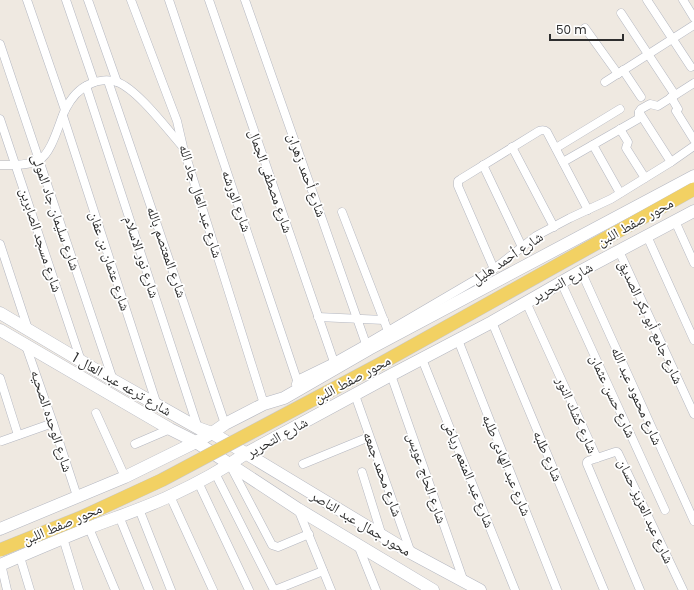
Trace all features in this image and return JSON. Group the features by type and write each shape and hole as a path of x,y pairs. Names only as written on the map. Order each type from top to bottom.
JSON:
{"main road":[{"name":"محور صفط اللبن","path":"0,550 82,517 162,480 380,364 694,189"},
{"name":"محور صفط اللبن","path":"0,562 84,521 164,486 384,370 694,199"}],"street":[{"name":"شارع عثمان بن عفان","path":"27,0 157,405"},
{"path":"66,0 94,82"},
{"path":"88,0 117,82"},
{"name":"شارع عبد العال جاد الله","path":"131,0 173,109 183,147 264,404"},
{"name":"شارع الورشه","path":"169,0 297,380"},
{"name":"شارع مصطفى الجمال","path":"209,0 334,362"},
{"name":"شارع أحمد زهران","path":"245,0 368,346"},
{"path":"646,0 692,67"},
{"path":"683,0 694,18"},
{"path":"621,13 673,96 678,109 676,111 694,140"},
{"path":"605,82 694,25"},
{"path":"586,28 641,97"},
{"name":"شارع سليمان جاد المولى","path":"0,44 113,380"},
{"name":"شارع المعتصم بالله","path":"108,81 225,424"},
{"path":"0,165 27,164 39,161 50,148 64,113 76,92 94,82 117,82 127,88 137,96 183,147"},
{"path":"563,162 638,119 641,109 650,104 658,106 693,85"},
{"name":"شارع نور الاسلام","path":"86,86 198,428"},
{"path":"556,148 620,109"},
{"path":"639,112 671,162"},
{"name":"شارع مسجد الصابرين","path":"0,119 81,361"},
{"path":"620,129 628,142 626,148 645,178"},
{"path":"494,269 458,186 458,181 460,179 543,130 548,132 588,210"},
{"path":"593,145 620,193"},
{"name":"شارع أحمد هليل","path":"297,380 368,346 388,331 494,269 536,236 611,199 694,146"},
{"path":"512,147 554,226"},
{"path":"483,165 522,247"},
{"path":"1,525 125,477 196,442 225,424 264,404 284,398 368,346 694,176"},
{"name":"شارع التحرير","path":"0,562 20,557 63,538 139,509 198,482 245,454 492,322 581,271 694,211"},
{"path":"342,212 388,331"},
{"path":"675,221 694,263"},
{"path":"647,236 694,340"},
{"path":"0,244 28,329"},
{"name":"شارع جامع أبو بكر الصديق","path":"619,251 694,414"},
{"name":"شارع محمود عبد الله","path":"581,271 694,521"},
{"name":"شارع حسن عثمان","path":"561,282 665,510"},
{"name":"شارع كشك النور","path":"526,302 597,458 588,461 587,464 640,590"},
{"name":"شارع ترعه عبد العال 1","path":"0,313 157,405 198,428 212,433 245,454"},
{"path":"318,317 384,320"},
{"name":"شارع طلبه","path":"492,322 604,590"},
{"name":"شارع ترعه عبد العال 1","path":"0,330 170,429 196,442 230,464"},
{"name":"شارع عبد الهادى طلبه","path":"458,340 557,590"},
{"name":"شارع الوحده الصحيه","path":"26,346 77,496"},
{"name":"شارع عبد المنعم رياض","path":"422,359 515,590"},
{"name":"شارع الحاج عويس","path":"391,375 464,582"},
{"path":"0,378 18,435"},
{"path":"284,398 294,388 297,380"},
{"name":"شارع محمد جمعه","path":"355,395 411,553"},
{"path":"96,414 125,477"},
{"path":"2,441 53,423"},
{"path":"135,444 170,429"},
{"path":"302,464 369,437"},
{"name":"شارع عبد العزيز حسان","path":"597,458 615,452 618,453 682,590"},
{"name":"محور جمال عبد الناصر","path":"245,454 411,553 480,590"},
{"path":"230,464 272,545 278,547 309,534"},
{"name":"محور جمال عبد الناصر","path":"230,464 298,509 430,589"},
{"path":"362,472 382,536"},
{"path":"215,473 274,590 323,571"},
{"path":"198,482 249,590"},
{"path":"170,496 213,590"},
{"path":"139,509 171,590"},
{"path":"298,509 331,590"},
{"path":"119,516 149,590"},
{"path":"89,528 115,590"},
{"path":"63,538 79,590"},
{"path":"357,544 376,590"},
{"path":"20,557 30,590"},
{"path":"0,562 7,590"}]}
